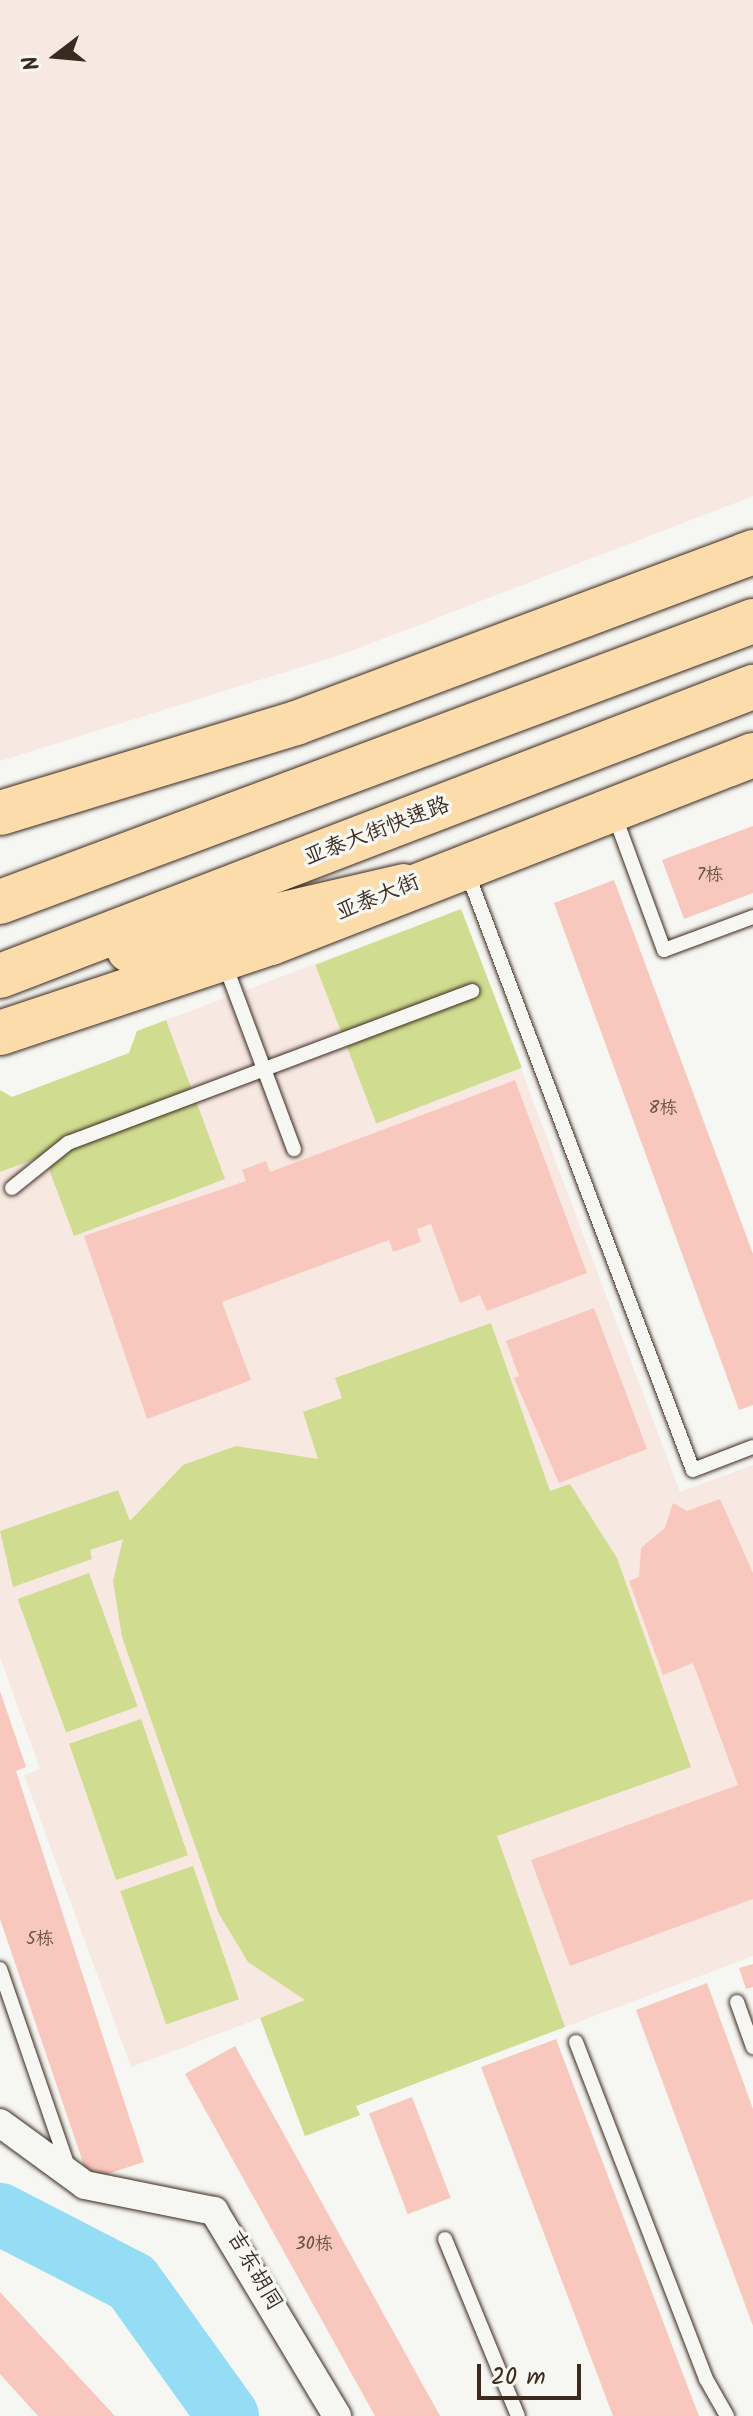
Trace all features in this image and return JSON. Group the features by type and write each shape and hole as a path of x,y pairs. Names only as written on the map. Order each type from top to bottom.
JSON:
{"main road":[{"path":"0,813 311,717 753,552"},
{"path":"0,902 487,723 753,621"},
{"name":"亚泰大街快速路","path":"20,969 753,687"},
{"name":"亚泰大街","path":"0,1033 223,959 404,886 753,755"},
{"path":"20,969 214,934 404,886"}],"street":[{"name":"吉东胡同","path":"0,2123 72,2177 101,2190 214,2211 337,2416"}],"lane":[{"path":"612,808 664,950 753,917"},
{"path":"464,864 693,1470 753,1447"},
{"path":"223,959 294,1149"},
{"path":"12,1188 68,1143 472,991"},
{"path":"0,1969 72,2177"},
{"path":"737,2002 753,2047"},
{"path":"576,2042 706,2379 727,2416"},
{"path":"445,2239 518,2416"}],"shaded area":[{"path":"0,0 753,0 753,496 346,653 0,761"},
{"path":"461,909 680,1492 753,1465 753,1956 356,2106 360,2115 305,2136 260,2018 131,2067 24,1775 40,1769 0,1657 0,1090 12,1097 129,1053 137,1031"}],"green space":[{"path":"461,909 522,1068 376,1124 315,965"},
{"path":"166,1020 225,1179 74,1236 44,1156 0,1172 0,1090 12,1097 129,1053 137,1031"},
{"path":"491,1323 550,1491 570,1484 617,1558 691,1767 497,1836 565,2027 356,2106 360,2115 305,2136 260,2018 305,2000 248,1962 219,1914 122,1637 113,1581 123,1539 90,1550 92,1559 13,1587 0,1531 118,1490 130,1521 183,1465 236,1446 318,1459 303,1412 342,1398 335,1378"},
{"path":"89,1573 138,1706 66,1732 18,1599"},
{"path":"141,1719 188,1855 116,1880 69,1744"},
{"path":"193,1866 239,1999 166,2024 120,1891"}],"building":[{"path":"753,826 753,893 684,919 662,860"},
{"path":"614,880 753,1254 753,1405 739,1410 554,903"},
{"path":"515,1080 587,1273 487,1311 480,1295 460,1303 431,1224 417,1229 421,1242 393,1252 389,1240 222,1302 251,1380 147,1419 84,1236 246,1181 242,1170 266,1161 270,1172"},
{"path":"594,1308 647,1449 559,1483 514,1378 519,1376 506,1341"},
{"path":"720,1499 753,1573 753,1899 570,1966 531,1860 738,1785 693,1663 663,1675 629,1581 639,1577 641,1548 665,1528 673,1503 687,1511"},
{"path":"0,1691 26,1767 16,1771 144,2162 89,2180 0,1919"},
{"path":"753,1964 753,1987 746,1989 739,1968"},
{"path":"707,1983 753,2109 753,2326 636,2010"},
{"path":"556,2039 699,2416 613,2416 481,2067"},
{"path":"235,2046 440,2416 375,2416 185,2074"},
{"path":"412,2097 451,2198 408,2214 369,2113"},
{"path":"0,2292 115,2416 38,2416 0,2374"}],"waterway":[{"path":"0,2214 132,2282 228,2416"}]}
